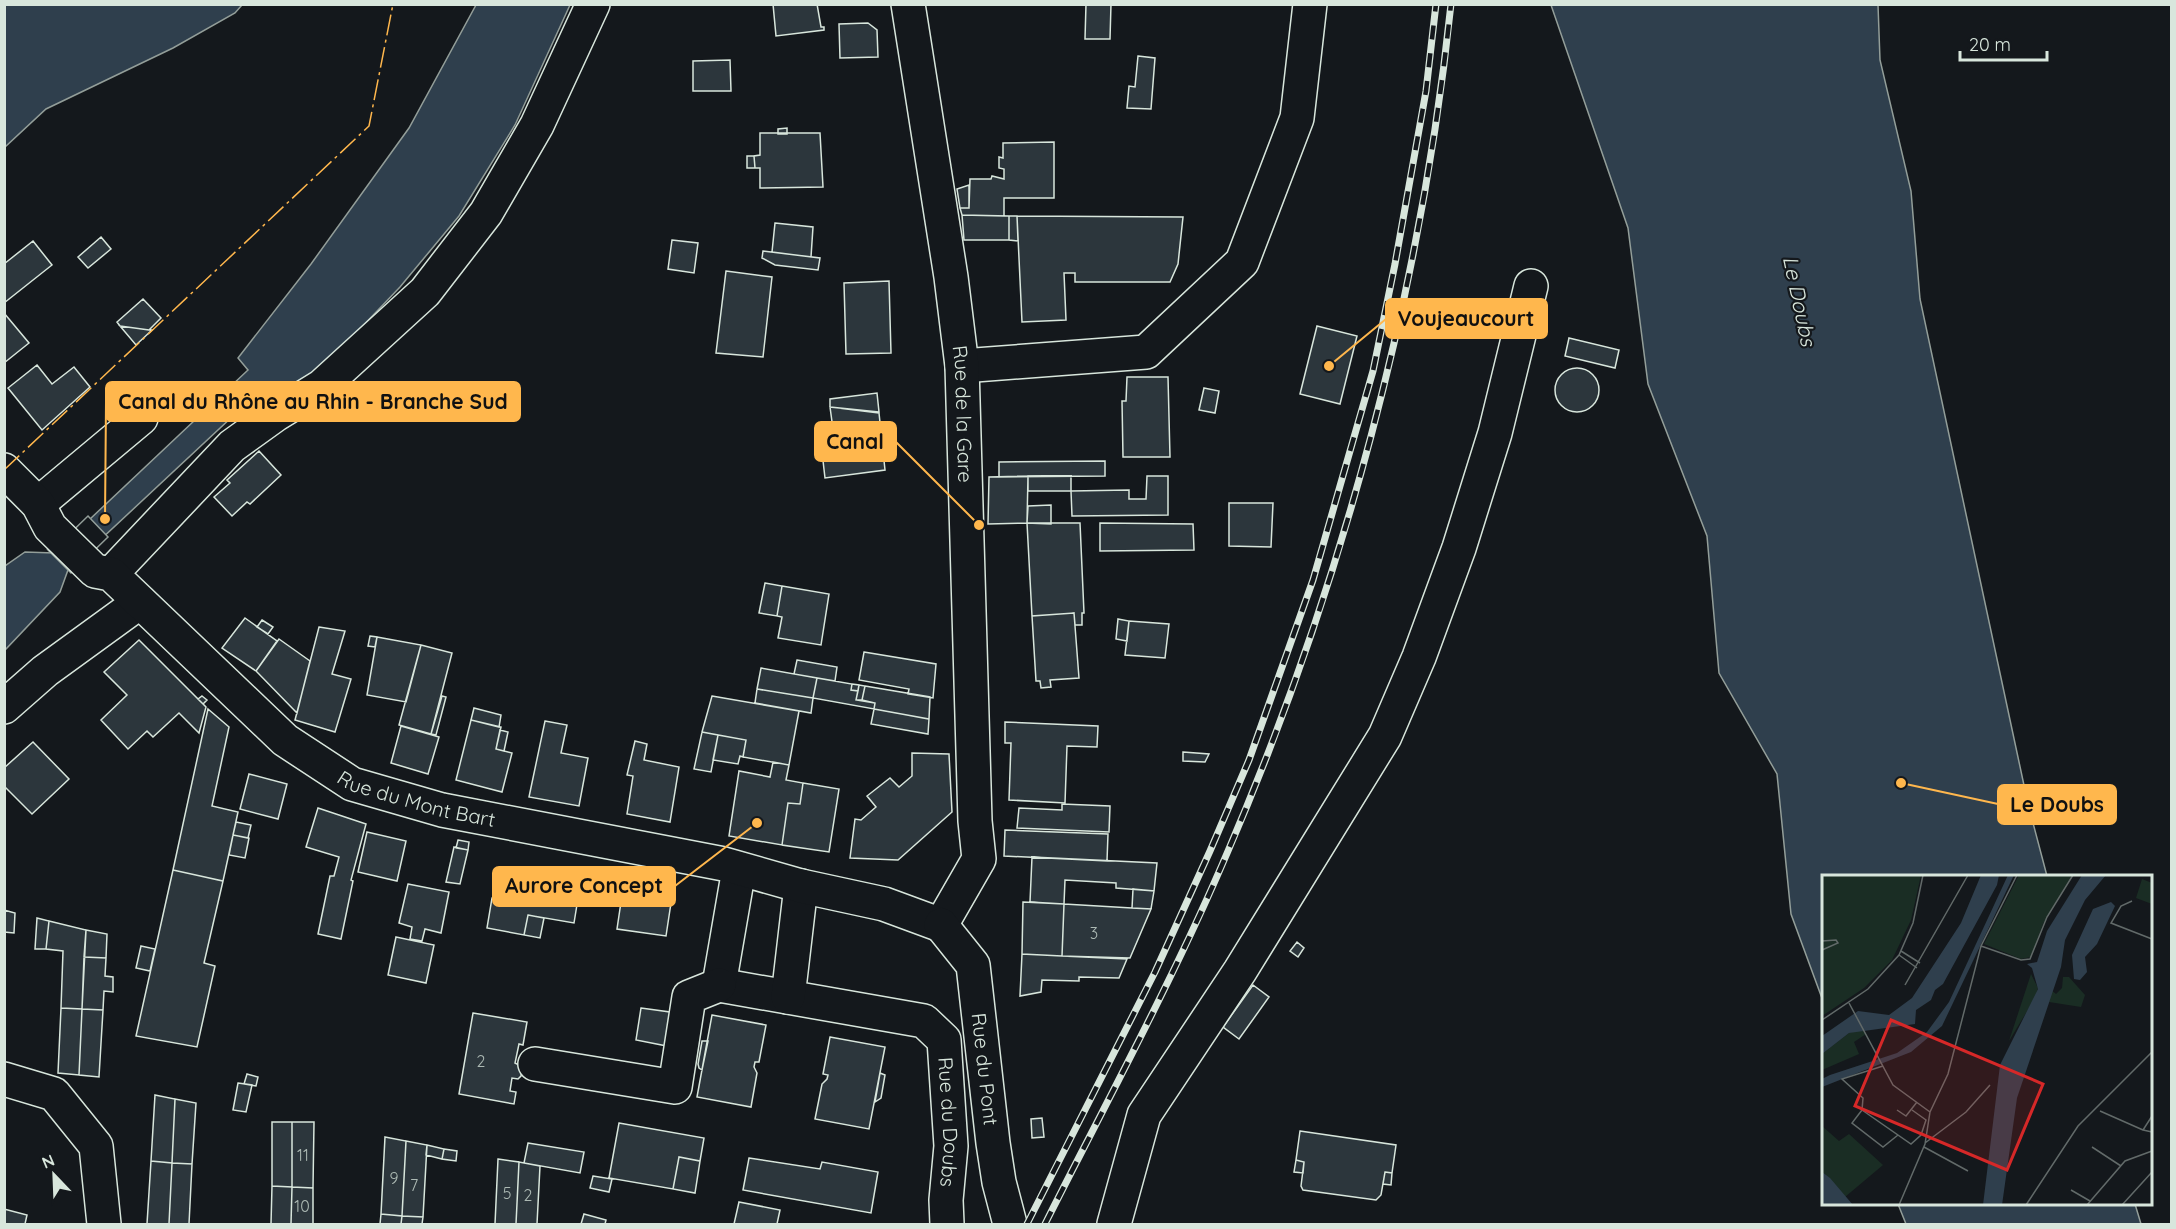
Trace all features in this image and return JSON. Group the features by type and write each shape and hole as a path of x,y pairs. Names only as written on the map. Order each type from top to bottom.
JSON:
{"street":[{"path":"103,573 232,446 275,415 322,386 425,292 486,213 526,145 592,4"},
{"name":"Rue de la Gare","path":"908,4 951,277 962,366 978,859 941,925"},
{"path":"962,366 1146,352 1242,262 1297,118 1310,4"},
{"path":"1114,1224 1144,1115 1240,971 1385,736 1419,657 1459,548 1495,433 1531,286"},
{"path":"44,515 141,418"},
{"name":"Rue du Mont Bart","path":"4,470 44,515 103,573 140,602 285,740 352,784 442,810 698,858 801,886 884,904 941,925"},
{"path":"4,707 45,671 140,602"},
{"path":"535,1064 675,1087 689,997 719,985 739,869"},
{"path":"788,997 801,886"},
{"name":"Rue du Pont","path":"941,925 973,965 993,1143 1002,1197 1010,1224"},
{"name":"Rue du Doubs","path":"719,985 924,1022 944,1040 951,1146 946,1200 947,1224"},
{"path":"4,1079 54,1094 96,1146 104,1224"}],"water":[{"path":"4,5 242,5 235,13 173,48 46,109 5,147"},
{"path":"476,5 570,5 515,125 459,216 400,287 316,375 276,398 265,386 68,570 60,592 5,650 5,566 25,552 54,553 248,370 238,358 311,264 409,128"},
{"path":"1551,5 1878,5 1880,60 1911,191 1920,299 2028,804 2047,875 1822,875 1822,998 1791,914 1777,774 1719,673 1707,536 1648,384 1628,228"},
{"path":"1898,1205 2135,1205 2141,1224 1906,1224"}],"pier":[{"path":"88,516 108,537 71,573 48,550 53,550"}],"building":[{"path":"773,4 817,4 821,27 824,27 824,30 776,36"},
{"path":"1086,4 1111,4 1110,39 1085,39"},
{"path":"868,23 877,30 878,57 840,58 839,24"},
{"path":"1138,56 1155,58 1151,109 1127,108 1129,86 1135,87"},
{"path":"730,60 731,91 693,91 693,61"},
{"path":"787,128 787,134 778,134 778,129"},
{"path":"760,133 820,133 823,187 760,188 760,168 755,168 754,156 760,155"},
{"path":"1054,142 1054,198 1004,198 1004,216 962,215 960,208 969,208 970,179 991,179 992,176 1004,179 1004,169 999,168 999,157 1003,158 1003,143"},
{"path":"747,156 754,156 755,168 747,168"},
{"path":"969,185 969,208 960,208 957,189"},
{"path":"962,215 1009,216 1009,240 964,240"},
{"path":"1009,216 1017,216 1018,241 1009,240"},
{"path":"1017,216 1183,217 1178,264 1170,282 1075,282 1075,273 1064,273 1066,320 1022,322"},
{"path":"775,223 813,227 811,257 772,252"},
{"path":"101,237 111,249 88,268 78,257"},
{"path":"672,240 698,243 694,273 668,269"},
{"path":"33,241 52,265 4,303 4,264"},
{"path":"763,251 820,258 818,270 775,265 762,258"},
{"path":"726,271 772,277 763,357 716,353"},
{"path":"889,281 891,353 846,354 844,283"},
{"path":"143,299 161,318 149,330 120,326 117,322"},
{"path":"4,313 29,343 4,363"},
{"path":"120,326 149,330 152,330 136,345"},
{"path":"1317,326 1357,336 1340,404 1300,394"},
{"path":"1569,338 1619,350 1615,368 1565,356"},
{"path":"37,365 52,384 74,367 90,387 42,430 8,388"},
{"path":"1577,368 1592,375 1599,390 1592,405 1577,412 1562,405 1555,390 1562,375"},
{"path":"1127,377 1168,377 1170,457 1123,457 1122,401 1126,401"},
{"path":"1204,388 1219,391 1215,413 1199,410"},
{"path":"877,393 879,412 830,407 830,399"},
{"path":"830,407 879,413 885,470 825,478 822,452 836,451"},
{"path":"259,451 281,475 250,504 247,502 232,516 214,497 230,483 227,480"},
{"path":"1105,461 1105,476 999,477 999,462"},
{"path":"1028,476 1071,476 1071,491 1028,491"},
{"path":"1028,476 1027,523 988,524 989,477"},
{"path":"1147,476 1168,476 1168,515 1072,516 1071,491 1129,490 1129,499 1146,499"},
{"path":"1229,503 1273,503 1271,547 1229,546"},
{"path":"1051,505 1051,524 1027,523 1028,506"},
{"path":"1027,523 1080,523 1084,613 1082,613 1082,625 1075,625 1074,613 1032,616"},
{"path":"1100,523 1193,524 1194,550 1100,551"},
{"path":"765,583 782,586 777,616 759,613"},
{"path":"782,586 829,594 821,645 778,638 782,617 777,616"},
{"path":"1074,613 1079,678 1050,680 1051,687 1041,688 1040,681 1036,681 1032,616"},
{"path":"245,618 277,641 256,671 222,648"},
{"path":"1118,619 1129,621 1127,641 1116,639"},
{"path":"262,620 273,627 268,634 257,627"},
{"path":"1129,621 1169,624 1165,658 1125,655"},
{"path":"319,627 345,631 332,674 351,679 335,732 295,720"},
{"path":"370,636 377,637 375,647 368,646"},
{"path":"377,637 421,645 406,702 367,695"},
{"path":"279,639 310,661 297,713 256,671"},
{"path":"139,640 206,707 199,733 179,713 153,737 147,731 128,749 101,720 127,695 104,672"},
{"path":"421,645 452,653 431,734 399,725"},
{"path":"864,652 936,664 933,698 908,694 909,689 859,680"},
{"path":"797,660 837,667 835,681 794,674"},
{"path":"761,668 817,678 813,698 757,689"},
{"path":"817,678 852,684 851,690 858,691 856,700 875,703 874,709 813,698"},
{"path":"852,684 859,685 858,691 851,690"},
{"path":"859,685 865,686 862,700 856,700"},
{"path":"865,686 930,697 929,719 874,709 875,703 862,700"},
{"path":"757,689 813,698 811,713 755,703"},
{"path":"202,696 207,700 203,704 198,699"},
{"path":"442,696 446,697 436,735 431,734"},
{"path":"712,696 799,711 789,765 743,757 746,740 702,732"},
{"path":"474,708 501,715 499,727 471,720"},
{"path":"208,709 229,727 212,806 238,812 223,881 173,870"},
{"path":"874,709 929,719 928,734 871,724"},
{"path":"471,720 501,727 496,749 512,753 502,792 456,780"},
{"path":"545,721 567,725 561,753 588,758 579,806 529,797"},
{"path":"1005,722 1098,726 1097,747 1067,746 1065,803 1009,800 1011,743 1005,743"},
{"path":"401,726 439,737 428,774 391,763"},
{"path":"500,730 508,732 504,751 496,749"},
{"path":"702,732 718,735 711,772 694,769"},
{"path":"718,735 746,740 743,757 740,756 738,764 713,760"},
{"path":"635,741 647,744 644,760 679,767 670,822 627,814 633,776 627,775"},
{"path":"33,742 69,779 32,814 4,786 4,768"},
{"path":"1183,752 1209,754 1205,762 1183,761"},
{"path":"912,753 949,754 952,812 898,860 850,858 855,819 861,820 876,807 867,796 890,778 899,787 912,776"},
{"path":"773,762 789,765 786,780 803,783 800,804 788,803 782,845 729,836 739,771 770,777"},
{"path":"249,774 287,784 278,819 240,809"},
{"path":"803,783 839,789 829,852 782,845 788,803 800,804"},
{"path":"1062,804 1110,806 1109,832 1017,828 1019,808 1062,810"},
{"path":"318,808 366,824 351,880 353,881 341,939 318,934 330,876 334,876 339,857 306,847"},
{"path":"236,822 251,825 248,838 233,835"},
{"path":"1005,830 1108,834 1107,861 1004,856"},
{"path":"367,832 406,841 397,881 358,872"},
{"path":"233,835 249,838 245,858 229,855"},
{"path":"458,840 469,842 468,850 456,848"},
{"path":"454,847 468,850 460,884 446,882"},
{"path":"1032,857 1157,863 1154,891 1116,888 1116,883 1065,880 1064,904 1030,902"},
{"path":"173,870 223,881 204,963 215,966 197,1047 136,1036"},
{"path":"533,873 581,880 574,923 528,915 524,935 487,928 492,898 527,904"},
{"path":"625,875 674,883 666,936 617,929"},
{"path":"408,884 449,892 441,933 425,929 422,941 410,939 412,927 399,923"},
{"path":"1133,889 1154,891 1151,909 1132,908"},
{"path":"1023,902 1064,904 1062,956 1022,954"},
{"path":"1064,904 1151,909 1130,958 1062,956"},
{"path":"4,910 15,913 14,933 4,932"},
{"path":"528,915 544,918 540,938 524,935"},
{"path":"37,918 49,921 46,949 35,949"},
{"path":"49,921 86,930 82,1009 61,1008 63,951 46,949"},
{"path":"86,930 107,934 106,958 84,957"},
{"path":"396,937 434,945 426,983 388,975"},
{"path":"1297,942 1304,948 1298,957 1290,951"},
{"path":"141,946 155,949 150,971 136,968"},
{"path":"1022,954 1127,959 1119,978 1079,977 1079,981 1042,980 1041,992 1020,996"},
{"path":"84,957 106,958 105,976 113,977 113,992 104,991 103,1010 82,1009"},
{"path":"1253,985 1269,997 1239,1039 1223,1027"},
{"path":"61,1008 82,1009 79,1075 58,1073"},
{"path":"641,1008 677,1013 672,1047 636,1040"},
{"path":"82,1009 103,1010 99,1077 79,1075"},
{"path":"473,1013 527,1022 523,1045 519,1044 515,1063 523,1067 521,1076 518,1079 512,1078 510,1091 516,1092 514,1104 459,1094"},
{"path":"712,1015 766,1025 759,1062 755,1062 754,1067 757,1073 751,1107 697,1097"},
{"path":"830,1037 885,1047 869,1129 815,1119 822,1084 828,1075 823,1074"},
{"path":"702,1041 708,1041 702,1070 698,1064"},
{"path":"880,1073 885,1075 881,1098 875,1102"},
{"path":"247,1074 258,1077 256,1086 244,1084"},
{"path":"238,1083 252,1085 246,1112 233,1110"},
{"path":"155,1095 175,1099 172,1163 151,1161"},
{"path":"175,1099 196,1103 192,1164 172,1163"},
{"path":"1042,1118 1044,1137 1032,1138 1031,1119"},
{"path":"272,1122 292,1122 292,1187 272,1186"},
{"path":"292,1122 314,1122 313,1188 292,1187"},
{"path":"619,1123 704,1138 700,1161 679,1157 673,1189 609,1178"},
{"path":"1300,1131 1396,1145 1392,1173 1385,1172 1381,1195 1376,1200 1303,1190 1301,1186 1304,1162 1296,1160"},
{"path":"385,1137 406,1141 402,1216 381,1214"},
{"path":"406,1141 427,1145 423,1217 402,1216"},
{"path":"528,1143 584,1152 580,1173 524,1163"},
{"path":"427,1145 444,1149 442,1159 426,1155"},
{"path":"444,1149 457,1151 456,1161 442,1159"},
{"path":"679,1157 700,1161 695,1193 673,1189"},
{"path":"749,1158 820,1169 822,1162 878,1172 871,1213 743,1190"},
{"path":"498,1159 519,1162 516,1224 495,1224"},
{"path":"1296,1160 1304,1162 1303,1173 1294,1172"},
{"path":"151,1161 172,1163 169,1224 147,1224"},
{"path":"519,1162 540,1166 537,1224 516,1224"},
{"path":"172,1163 192,1164 189,1224 169,1224"},
{"path":"1385,1172 1392,1173 1391,1185 1383,1184"},
{"path":"593,1176 612,1179 609,1192 590,1188"},
{"path":"272,1186 292,1187 291,1224 271,1224"},
{"path":"292,1187 313,1188 313,1224 291,1224"},
{"path":"739,1202 780,1210 777,1224 734,1224"},
{"path":"4,1209 27,1215 25,1224 4,1224"},
{"path":"381,1214 402,1216 401,1224 380,1224"},
{"path":"584,1214 606,1220 605,1224 581,1224"},
{"path":"402,1216 423,1217 422,1224 401,1224"}],"railway":[{"path":"1027,1224 1155,972 1210,851 1249,760 1313,580 1373,371 1426,91 1436,4"},
{"path":"1045,1224 1163,992 1207,898 1269,750 1307,647 1341,542 1371,436 1397,329 1420,221 1451,4"}],"power":[{"path":"4,470 369,126 393,4"}],"place":[{"name":"Voujeaucourt","path":"1329,366"},
{"name":"Canal du Rhône au Rhin - Branche Sud","path":"105,519"},
{"name":"Canal","path":"979,525"},
{"name":"Le Doubs","path":"1901,783"},
{"name":"Aurore Concept","path":"757,823"}]}
